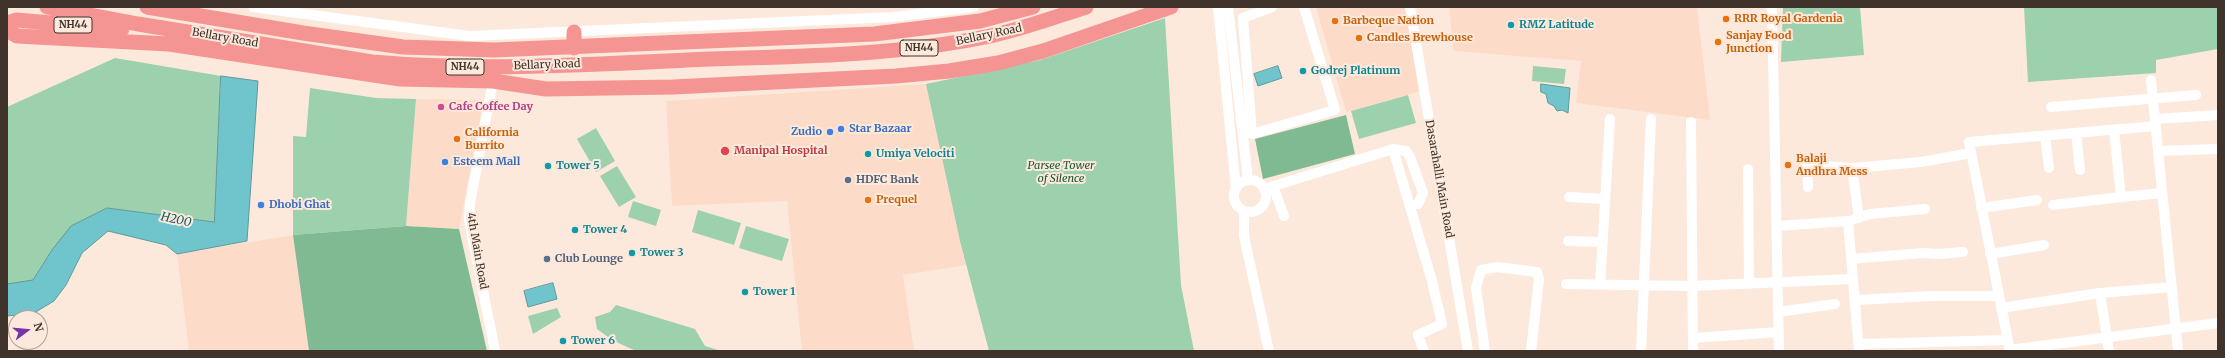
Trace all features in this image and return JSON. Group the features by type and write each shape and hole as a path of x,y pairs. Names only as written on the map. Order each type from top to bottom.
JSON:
{"highway":[{"path":"48,7 138,24"},
{"name":"Bellary Road","path":"147,7 266,27 403,46 494,50 574,48 874,34 980,21 1033,7"},
{"name":"Bellary Road","path":"255,50 409,65 491,67 878,53 985,37 1026,27 1086,7"},
{"name":"Bellary Road","path":"7,23 16,20 119,29 138,24 218,37 255,50 400,79 493,81 546,89 673,87 896,76 949,71 998,63 1043,51 1171,7"},
{"path":"7,30 17,36 155,43 214,51 255,50"},
{"path":"574,32 574,48"}],"street":[{"path":"253,7 469,36 894,17 974,7"},
{"path":"1218,7 1236,189 1236,204 1244,211 1254,212 1262,207 1268,188"},
{"path":"1228,7 1248,180"},
{"path":"1266,8 1251,11 1243,18 1252,134 1336,110 1304,7"},
{"name":"Dasarahalli Main Road","path":"1410,7 1468,351"},
{"path":"1772,7 1778,226 1777,284 1779,351"},
{"path":"2151,80 2178,351"},
{"name":"4th Main Road","path":"493,81 470,203 470,221 496,351"},
{"path":"2051,107 2196,95"},
{"path":"2009,347 1969,142 2114,130 2155,122 2218,115"},
{"path":"1600,285 1610,119"},
{"path":"1641,351 1651,119"},
{"path":"1691,122 1691,286 1693,351"},
{"path":"2114,130 2121,197"},
{"path":"2076,133 2080,170"},
{"path":"2045,136 2049,168"},
{"path":"1268,188 1393,149 1406,151 1410,156 1423,193 1418,204"},
{"path":"1393,149 1432,281 1442,324 1418,335 1424,351"},
{"path":"2158,151 2218,149"},
{"path":"1808,187 1807,165 1852,168 1921,162 1971,154"},
{"path":"1852,168 1859,218"},
{"path":"1748,169 1749,284"},
{"path":"1236,189 1239,185 1248,180 1258,182 1268,188 1284,216"},
{"path":"2053,205 2162,193"},
{"path":"1569,197 1604,199"},
{"path":"1981,208 2037,200"},
{"path":"1778,226 1848,221 1870,214 1925,209"},
{"path":"1244,211 1244,236 1269,351"},
{"path":"1848,221 1859,348 2009,347 2218,323"},
{"path":"1568,241 1602,242"},
{"path":"1990,254 2044,245"},
{"path":"1851,259 1915,253 1963,252"},
{"path":"1486,351 1476,288 1481,270 1497,267 1538,272 1539,279 1531,351"},
{"path":"1566,284 1691,286 1777,284 1853,279"},
{"path":"2001,308 2100,293 2172,287"},
{"path":"2100,293 2109,351"},
{"path":"1856,300 1931,296 1999,296"},
{"path":"1778,312 1835,304"},
{"path":"1462,310 1478,307"},
{"path":"1464,323 1480,320"},
{"path":"1693,338 1779,332"}],"shaded area":[{"path":"1316,7 1405,7 1421,91 1346,112"},
{"path":"1449,7 1697,7 1710,120 1576,103 1581,61 1454,51"},
{"path":"926,84 967,265 903,275 914,351 802,351 787,201 672,206 666,101"},
{"path":"416,99 484,100 459,229 406,226"},
{"path":"293,235 309,351 189,351 177,254"}],"green space":[{"path":"1783,7 1860,7 1864,55 1781,62"},
{"path":"2024,7 2218,7 2218,49 2156,60 2156,73 2028,82"},
{"name":"Parsee Tower of Silence","path":"1165,18 1181,285 1194,351 989,351 960,241 926,84 1040,60"},
{"path":"115,58 221,76 214,222 107,208 52,250 33,280 7,284 7,107"},
{"path":"1533,66 1566,69 1564,84 1532,81"},
{"path":"310,88 376,98 416,99 406,226 293,235 293,136 306,137"},
{"path":"1408,95 1416,123 1359,139 1351,111"},
{"path":"1346,115 1355,154 1263,179 1255,139"},
{"path":"596,128 615,161 596,172 577,139"},
{"path":"617,166 636,197 619,207 600,176"},
{"path":"633,201 661,210 656,226 628,217"},
{"path":"698,210 741,223 734,245 692,232"},
{"path":"406,226 459,229 487,351 309,351 293,235"},
{"path":"746,226 789,239 782,261 739,248"},
{"path":"616,305 695,329 705,346 721,351 636,351 612,340 597,329 595,317 610,312"},
{"path":"557,308 561,317 533,334 528,316"}],"water":[{"path":"1278,66 1282,78 1258,86 1254,74"},
{"name":"H200","path":"221,76 258,81 247,241 177,254 166,245 108,231 82,253 66,285 54,301 39,310 8,310 7,316 7,284 33,280 52,250 71,226 107,208 214,222"},
{"path":"1541,84 1570,88 1568,113 1562,110 1557,111 1554,106 1548,103 1546,94 1541,92"},
{"path":"553,283 557,299 528,307 524,291"}],"place":[{"name":"RRR Royal Gardenia","path":"1726,19"},
{"name":"Barbeque Nation","path":"1335,21"},
{"name":"RMZ Latitude","path":"1511,25"},
{"name":"Candles Brewhouse","path":"1359,38"},
{"name":"Sanjay Food Junction","path":"1718,42"},
{"name":"Godrej Platinum","path":"1303,71"},
{"name":"Cafe Coffee Day","path":"441,107"},
{"name":"Star Bazaar","path":"841,129"},
{"name":"Zudio","path":"830,132"},
{"name":"California Burrito","path":"457,139"},
{"name":"Manipal Hospital","path":"725,151"},
{"name":"Umiya Velociti","path":"868,154"},
{"name":"Esteem Mall","path":"445,162"},
{"name":"Balaji Andhra Mess","path":"1788,165"},
{"name":"Tower 5","path":"548,166"},
{"name":"HDFC Bank","path":"848,180"},
{"name":"Prequel","path":"868,200"},
{"name":"Dhobi Ghat","path":"261,205"},
{"name":"Tower 4","path":"575,230"},
{"name":"Tower 3","path":"632,253"},
{"name":"Club Lounge","path":"547,259"},
{"name":"Tower 1","path":"745,292"},
{"name":"Tower 6","path":"563,341"}]}
